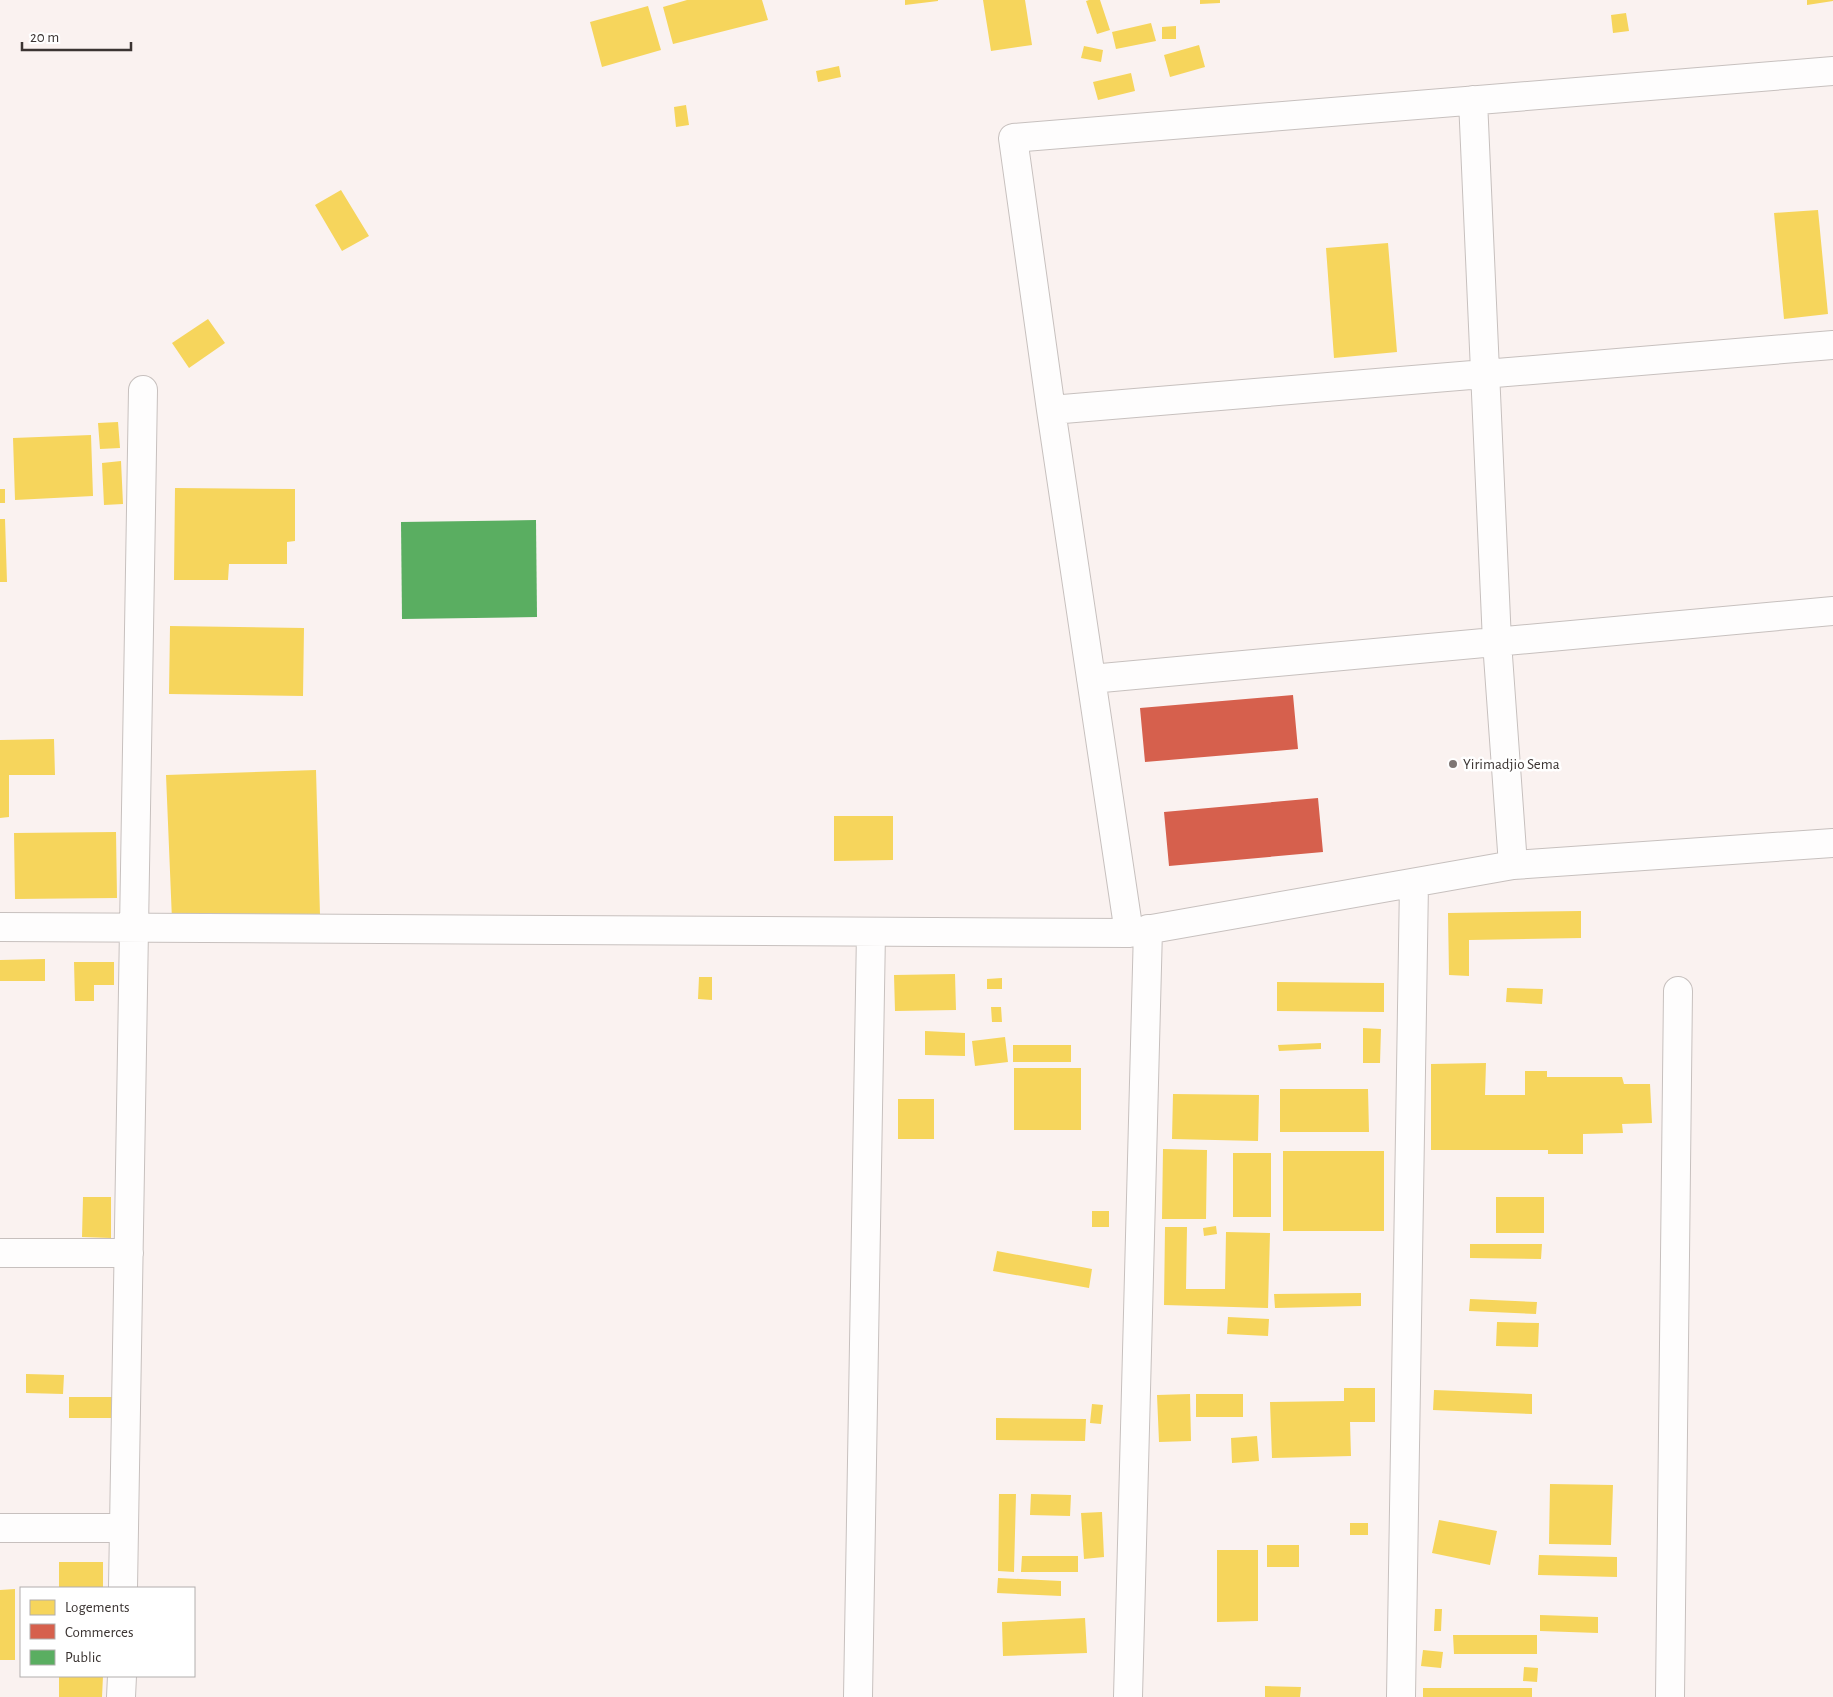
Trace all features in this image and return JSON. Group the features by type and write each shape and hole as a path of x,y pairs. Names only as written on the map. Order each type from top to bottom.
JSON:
{"street":[{"path":"1128,1697 1139,931 1091,679 1013,138 1833,71"},
{"path":"1473,100 1497,642 1513,865"},
{"path":"1051,410 1833,344"},
{"path":"123,1587 143,390"},
{"path":"1091,679 1833,611"},
{"path":"0,927 871,932 1139,931 1513,865 1833,843"},
{"path":"1401,1697 1414,883"},
{"path":"858,1697 871,932"},
{"path":"1670,1697 1678,991"},
{"path":"0,1253 129,1253"},
{"path":"0,1528 124,1528"},
{"path":"121,1697 122,1677"}],"building: Logements":[{"path":"687,0 762,0 768,20 673,44 663,7"},
{"path":"905,0 938,0 938,1 905,5"},
{"path":"983,0 1025,0 1032,45 991,51"},
{"path":"1100,0 1110,30 1097,34 1086,1"},
{"path":"1200,0 1220,0 1220,3 1200,4"},
{"path":"1807,0 1833,0 1833,1 1807,5"},
{"path":"648,6 661,50 602,67 590,22"},
{"path":"1626,13 1629,31 1613,33 1611,15"},
{"path":"1151,23 1156,41 1116,49 1112,32"},
{"path":"1176,26 1176,39 1162,39 1162,27"},
{"path":"1199,45 1205,67 1170,77 1164,55"},
{"path":"1084,46 1103,50 1101,62 1081,58"},
{"path":"839,66 841,77 818,82 816,71"},
{"path":"1131,73 1135,91 1098,100 1093,82"},
{"path":"686,105 689,125 676,127 674,107"},
{"path":"341,190 369,236 342,251 315,205"},
{"path":"1818,210 1828,314 1784,319 1774,213"},
{"path":"1388,243 1397,352 1334,358 1326,248"},
{"path":"208,319 225,343 189,368 172,343"},
{"path":"118,422 120,448 100,449 98,423"},
{"path":"91,435 93,496 15,500 13,438"},
{"path":"121,461 123,504 104,505 102,463"},
{"path":"175,488 295,489 295,541 287,542 287,564 229,564 228,580 174,580"},
{"path":"0,489 5,489 5,503 0,503"},
{"path":"0,519 5,519 7,582 0,582"},
{"path":"170,626 304,628 303,696 169,694"},
{"path":"54,739 55,775 9,775 9,817 0,818 0,740"},
{"path":"316,770 320,915 172,920 166,775"},
{"path":"834,816 893,816 893,860 834,861"},
{"path":"116,832 117,898 15,899 14,833"},
{"path":"1581,911 1581,938 1469,940 1469,976 1449,975 1448,913"},
{"path":"45,959 45,981 0,981 0,960"},
{"path":"74,962 114,962 114,985 94,985 94,1001 75,1001"},
{"path":"955,974 956,1010 895,1011 894,975"},
{"path":"699,977 712,977 712,1000 698,999"},
{"path":"1002,978 1002,989 987,989 987,979"},
{"path":"1277,982 1384,983 1384,1012 1277,1011"},
{"path":"1507,988 1543,989 1542,1004 1506,1002"},
{"path":"991,1007 1001,1007 1002,1022 992,1022"},
{"path":"1363,1028 1381,1029 1380,1063 1363,1063"},
{"path":"925,1031 965,1033 965,1056 925,1055"},
{"path":"1005,1037 1008,1062 975,1066 972,1041"},
{"path":"1321,1043 1321,1049 1279,1051 1278,1045"},
{"path":"1013,1045 1071,1045 1071,1062 1013,1062"},
{"path":"1486,1063 1485,1095 1525,1095 1525,1071 1547,1071 1547,1077 1622,1077 1624,1084 1650,1084 1652,1123 1622,1124 1623,1133 1583,1134 1583,1154 1548,1154 1548,1150 1431,1150 1431,1064"},
{"path":"1014,1068 1081,1068 1081,1130 1014,1130"},
{"path":"1280,1089 1368,1089 1369,1132 1280,1132"},
{"path":"1173,1094 1259,1095 1258,1141 1172,1139"},
{"path":"898,1099 934,1099 934,1139 898,1139"},
{"path":"1163,1149 1207,1150 1206,1219 1162,1219"},
{"path":"1283,1151 1384,1151 1384,1231 1283,1231"},
{"path":"1233,1153 1271,1153 1271,1217 1233,1217"},
{"path":"83,1197 111,1197 111,1238 82,1237"},
{"path":"1496,1197 1544,1197 1544,1233 1496,1233"},
{"path":"1092,1211 1109,1211 1109,1227 1092,1227"},
{"path":"1216,1226 1217,1234 1204,1236 1203,1228"},
{"path":"1165,1227 1187,1227 1186,1289 1225,1289 1226,1232 1270,1233 1268,1308 1164,1305"},
{"path":"1470,1244 1542,1244 1541,1259 1470,1258"},
{"path":"997,1251 1092,1269 1089,1288 993,1271"},
{"path":"1361,1293 1361,1306 1275,1308 1274,1294"},
{"path":"1470,1299 1537,1302 1536,1314 1469,1311"},
{"path":"1228,1317 1269,1319 1268,1336 1227,1334"},
{"path":"1497,1322 1539,1323 1538,1347 1496,1346"},
{"path":"26,1374 64,1375 63,1394 26,1393"},
{"path":"1344,1388 1375,1388 1375,1422 1350,1422 1351,1456 1272,1458 1270,1402 1344,1401"},
{"path":"1434,1390 1532,1394 1532,1414 1433,1410"},
{"path":"1190,1394 1191,1441 1159,1442 1157,1395"},
{"path":"1196,1394 1243,1394 1243,1417 1196,1417"},
{"path":"69,1397 114,1397 114,1418 69,1418"},
{"path":"1092,1404 1103,1405 1101,1424 1090,1423"},
{"path":"996,1418 1086,1419 1085,1441 996,1440"},
{"path":"1257,1436 1259,1461 1232,1463 1231,1438"},
{"path":"1550,1484 1613,1485 1611,1545 1549,1544"},
{"path":"999,1494 1016,1494 1014,1572 998,1571"},
{"path":"1031,1494 1071,1495 1070,1516 1030,1515"},
{"path":"1102,1512 1104,1557 1084,1559 1081,1513"},
{"path":"1439,1520 1497,1531 1490,1565 1432,1553"},
{"path":"1350,1523 1368,1523 1368,1535 1350,1535"},
{"path":"1267,1545 1299,1545 1299,1567 1267,1567"},
{"path":"1217,1550 1258,1550 1258,1621 1217,1622"},
{"path":"1539,1555 1617,1557 1617,1577 1538,1575"},
{"path":"1022,1556 1078,1556 1078,1572 1021,1572"},
{"path":"59,1562 103,1562 103,1587 59,1587"},
{"path":"998,1578 1061,1581 1061,1596 997,1593"},
{"path":"15,1589 15,1660 0,1660 0,1590"},
{"path":"1435,1609 1442,1609 1441,1631 1434,1631"},
{"path":"1540,1615 1598,1617 1598,1633 1540,1631"},
{"path":"1085,1618 1087,1653 1003,1656 1002,1622"},
{"path":"1453,1635 1537,1635 1537,1654 1454,1654"},
{"path":"1423,1650 1443,1652 1441,1668 1421,1666"},
{"path":"1524,1667 1538,1668 1537,1682 1523,1681"},
{"path":"59,1677 103,1677 102,1697 59,1697"},
{"path":"1265,1686 1301,1687 1300,1697 1265,1697"},
{"path":"1423,1688 1532,1688 1532,1697 1423,1697"}],"building: Commerces":[{"path":"1293,695 1298,749 1145,762 1140,708"},
{"path":"1318,798 1323,852 1169,866 1164,812"}],"building: Public":[{"path":"536,520 537,617 402,619 401,522"}],"place":[{"name":"Yirimadjio Sema","path":"1453,764"}]}
